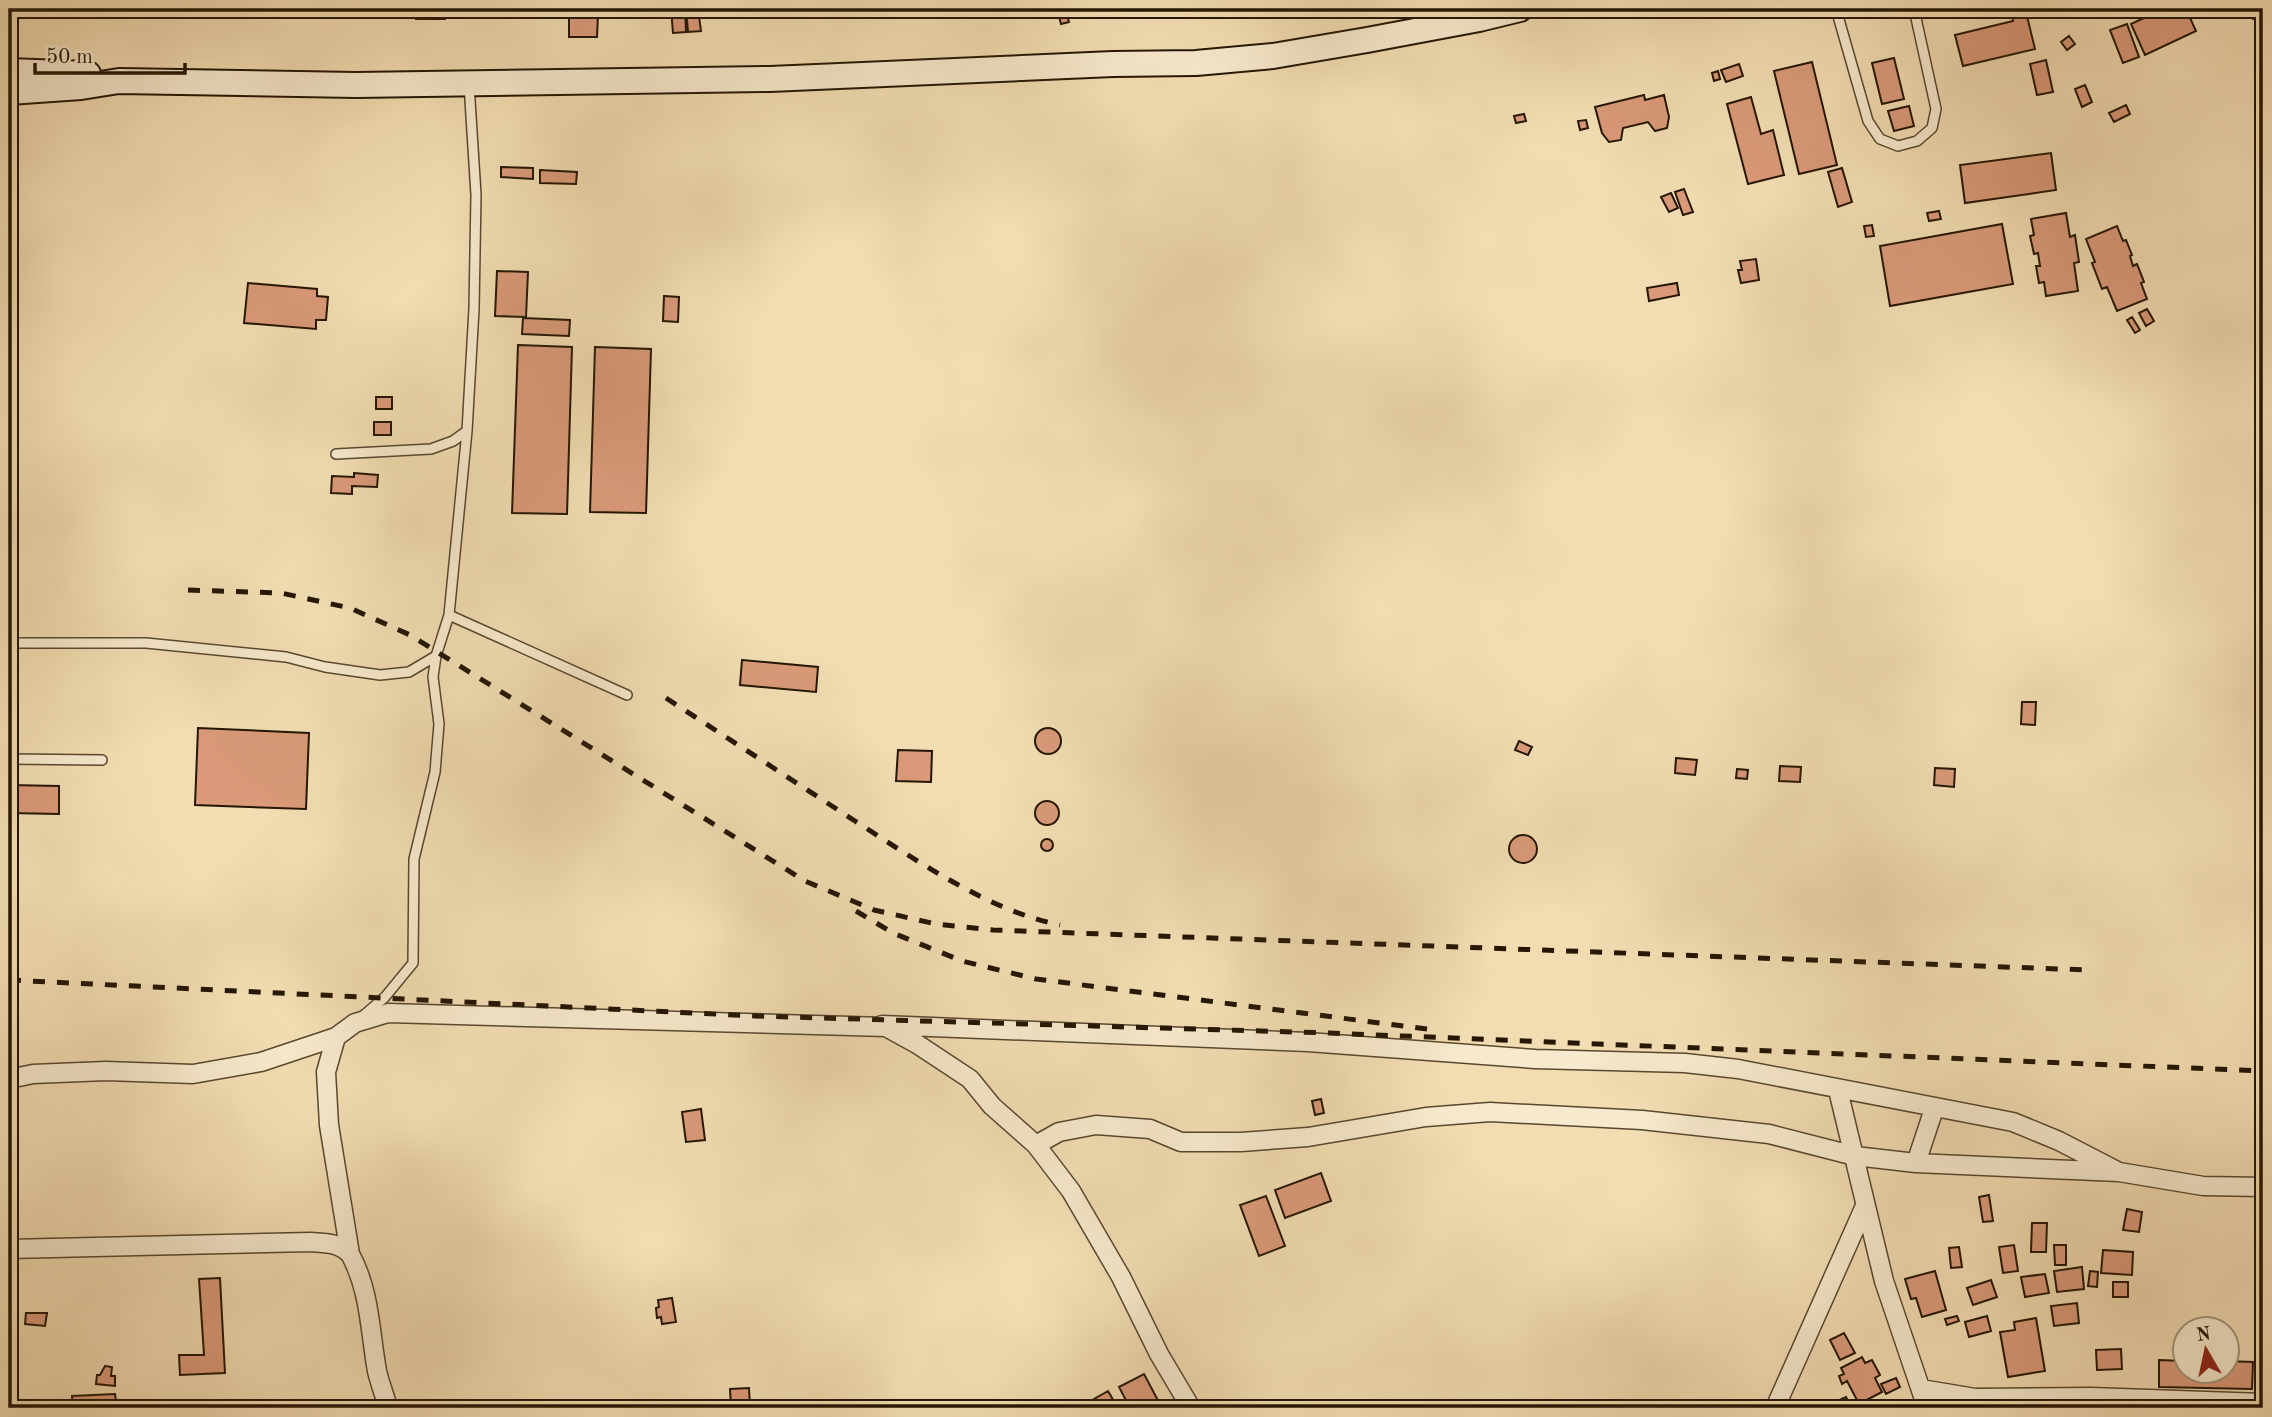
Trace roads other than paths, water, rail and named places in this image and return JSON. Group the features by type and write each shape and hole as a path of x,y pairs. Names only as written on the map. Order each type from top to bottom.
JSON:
{"main road":[{"path":"9,92 81,87 119,80 241,85 770,79 1113,64 1196,63 1273,56 1340,45 1520,9"},
{"path":"9,71 104,75 119,80"}],"street":[{"path":"9,1079 33,1074 106,1071 193,1074 261,1062 336,1037 355,1023 388,1013 886,1027"},
{"path":"1191,1408 1158,1354 1121,1278 1071,1191 1036,1145 992,1106 970,1079 917,1044 882,1025 1308,1042 1535,1059 1685,1063 1738,1069 1934,1109 2013,1122 2059,1141 2119,1172"},
{"path":"336,1037 326,1072 329,1125 351,1255 365,1290 378,1375 388,1408"},
{"path":"1838,1090 1884,1281 1927,1408"},
{"path":"1916,1163 1934,1109"},
{"path":"1036,1145 1059,1132 1096,1125 1150,1129 1181,1142 1241,1142 1308,1137 1426,1117 1490,1112 1642,1120 1769,1134 1855,1157 1916,1163 2119,1172 2203,1186 2263,1187"},
{"path":"1775,1408 1865,1206"},
{"path":"9,1249 311,1241 331,1243 351,1255"},
{"path":"1921,1389 1975,1398 2091,1397 2263,1403"}],"lane":[{"path":"1836,9 1868,121 1880,139 1898,146 1917,141 1932,128 1936,109 1914,9"},
{"path":"355,1023 385,997 413,963 414,859 435,772 439,724 433,677 436,656 449,615 467,431 474,309 476,195 469,82"},
{"path":"336,454 431,449 453,441 467,431"},
{"path":"449,615 627,695"},
{"path":"9,643 146,643 286,657 325,667 380,675 410,672 436,656"},
{"path":"9,759 102,760"}],"railway":[{"path":"188,590 281,593 350,608 410,635 805,881 874,910 936,924 993,930 2088,970"},
{"path":"666,698 903,852 954,882 1007,908 1060,925"},
{"path":"856,911 893,933 962,961 1036,979 1427,1029"},
{"path":"9,980 755,1016 1329,1033 2263,1071"}]}
